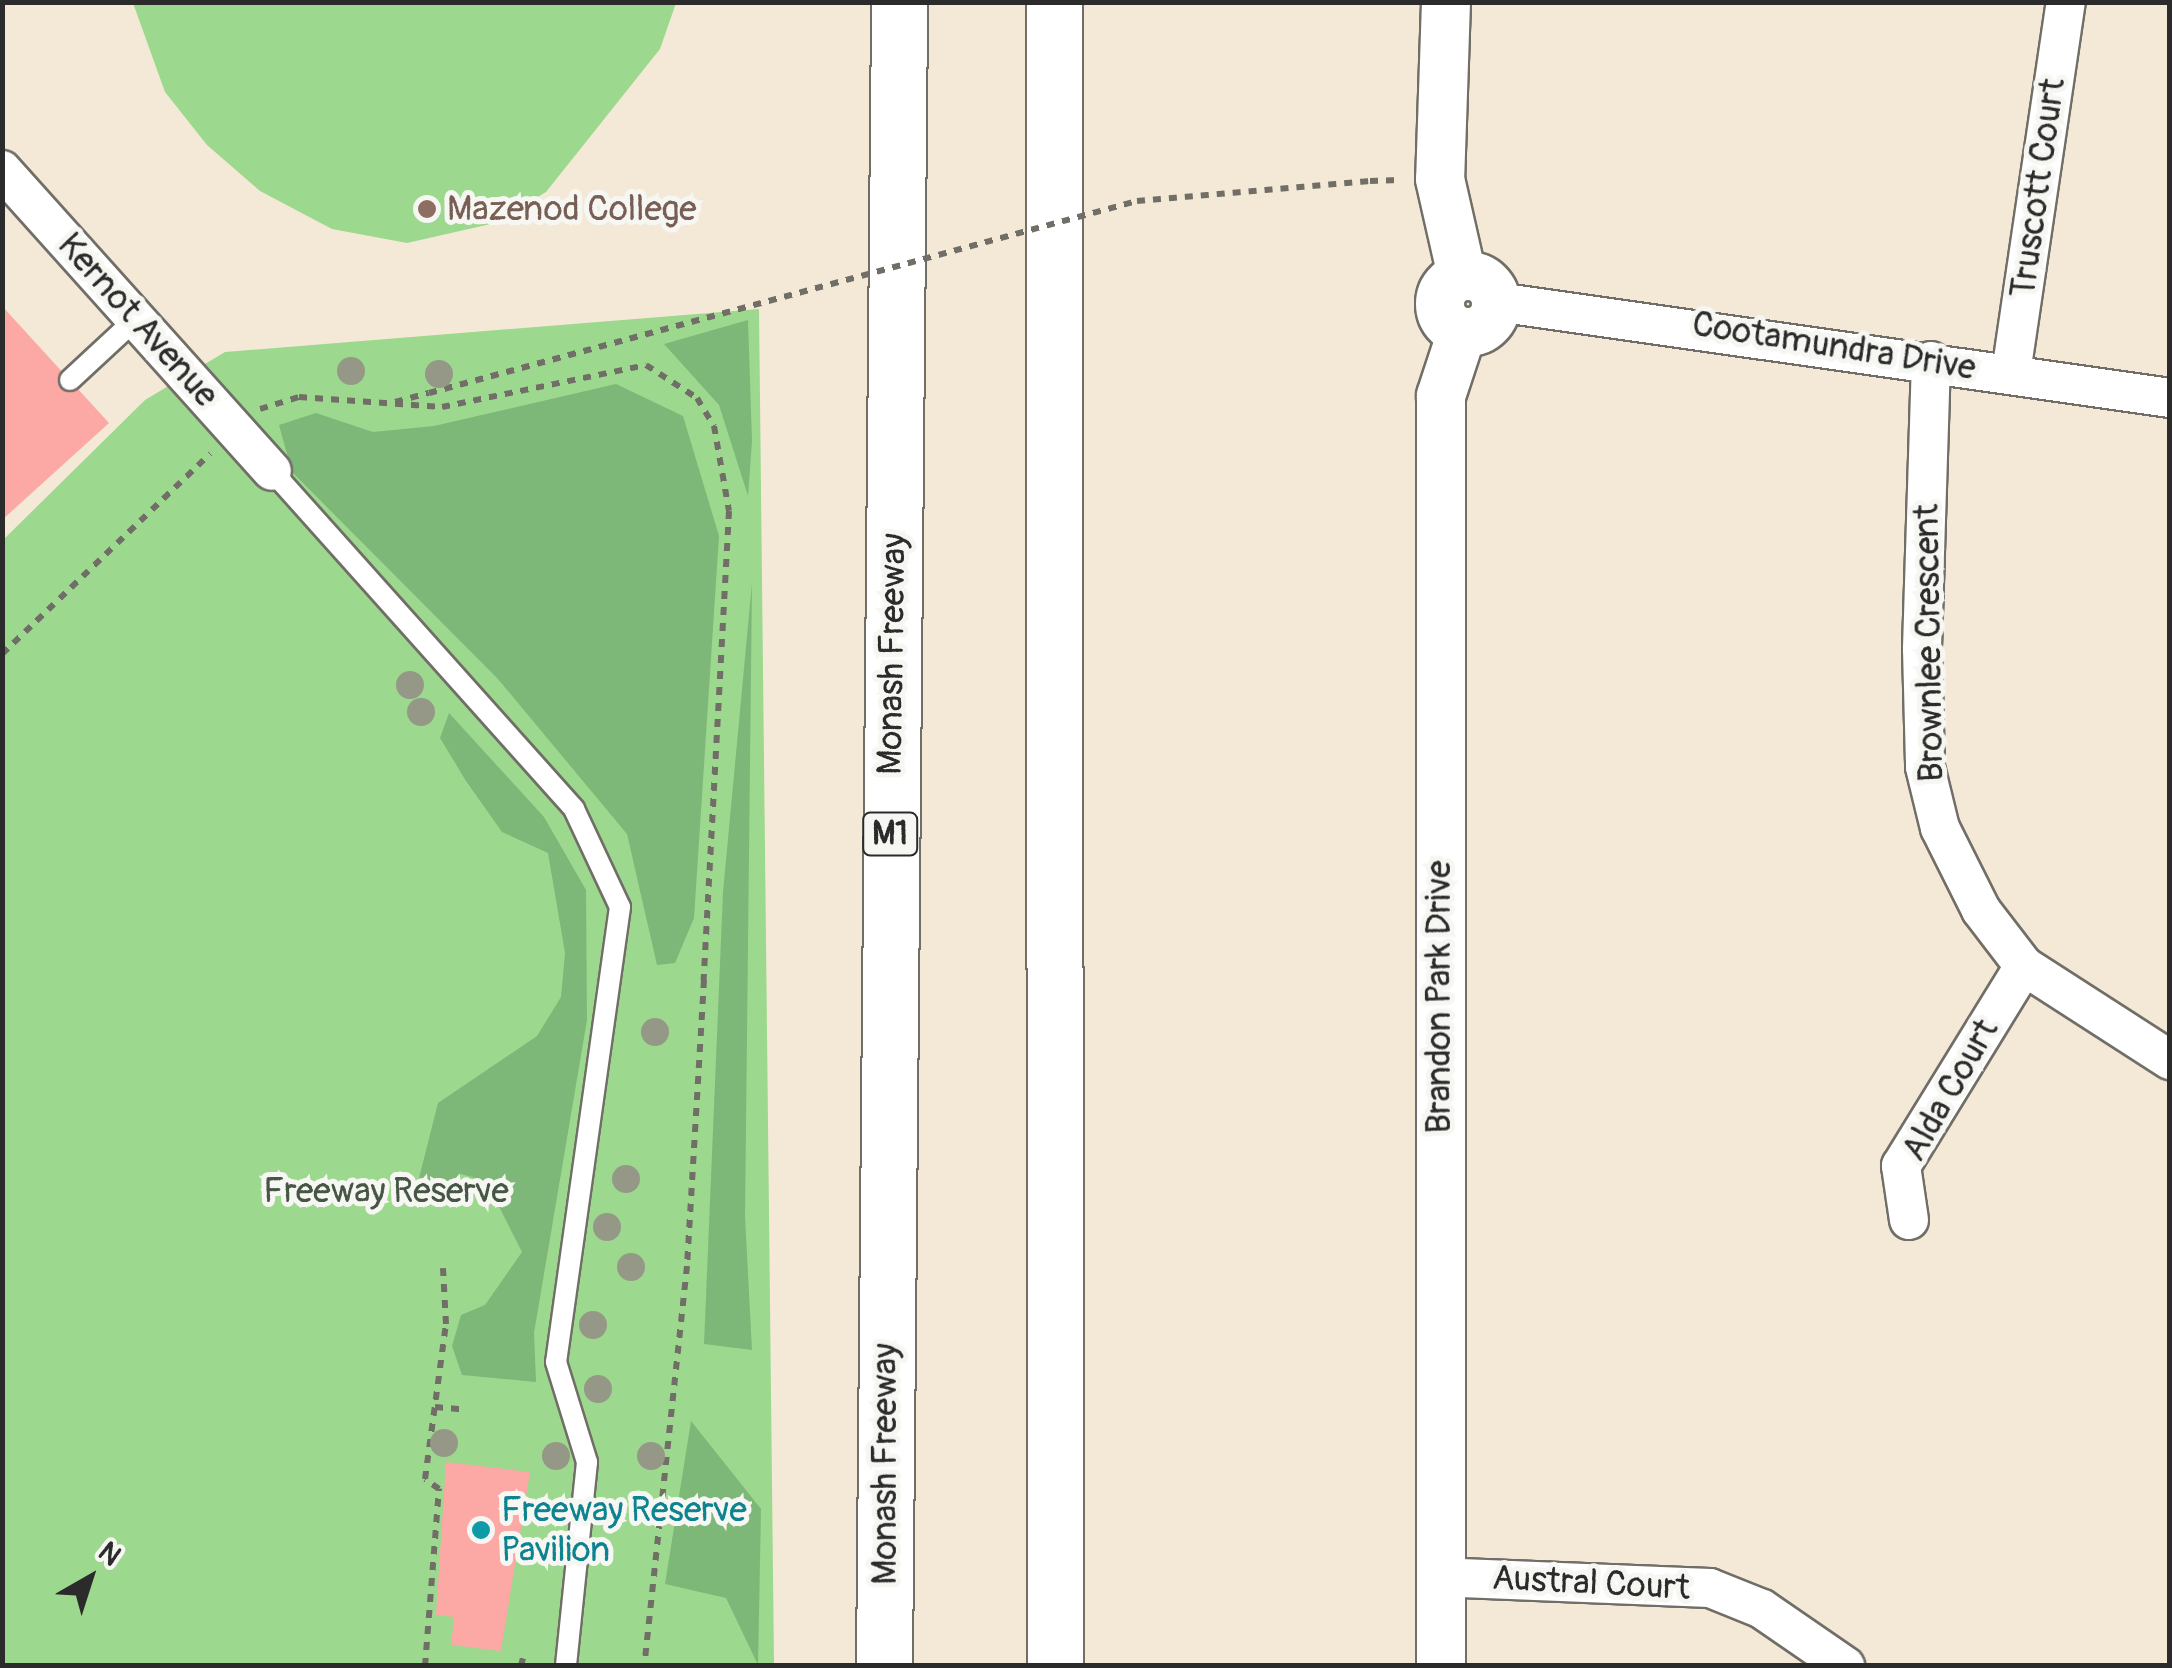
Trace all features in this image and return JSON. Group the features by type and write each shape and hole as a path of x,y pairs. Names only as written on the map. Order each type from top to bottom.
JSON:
{"highway":[{"name":"Monash Freeway","path":"884,1666 899,2"},
{"path":"1054,2 1055,1666"}],"street":[{"path":"1446,2 1440,180 1474,303"},
{"name":"Truscott Court","path":"2011,373 2066,2"},
{"name":"Kernot Avenue","path":"2,170 272,472"},
{"name":"Cootamundra Drive","path":"1474,303 1931,361 2170,398"},
{"name":"Brandon Park Drive","path":"1441,1666 1436,1577 1441,396 1474,303"},
{"name":"Brownlee Crescent","path":"1931,361 1926,767 1961,875 2024,966 2170,1060"},
{"name":"Alda Court","path":"1910,1220 1901,1166 2024,966"},
{"name":"Austral Court","path":"1436,1577 1710,1588 1762,1609 1845,1666"}],"lane":[{"path":"70,380 137,318"},
{"path":"272,472 574,809 620,907 556,1362 588,1462 566,1666"}],"path":[{"path":"394,402 1137,201 1370,181"},
{"path":"2,654 236,429 278,400 394,402 442,408 646,365 697,398 723,466 729,512 686,1266 644,1666"},
{"path":"425,1666 439,1489 425,1479 435,1406 444,1268"},
{"path":"435,1406 468,1410"}],"green space":[{"path":"133,2 676,3 660,49 546,192 495,223 407,243 332,229 260,191 207,145 165,92"},
{"name":"Freeway Reserve","path":"759,309 774,1665 3,1666 3,540 145,400 225,352"},
{"path":"748,320 752,441 748,496 719,405 664,344"},
{"path":"616,384 683,416 719,536 694,918 675,963 657,965 627,834 498,679 292,472 279,425 316,413 373,432 434,426"},
{"path":"752,583 745,1216 752,1350 704,1344 723,892"},
{"path":"449,713 544,817 586,890 587,1020 534,1333 536,1382 462,1375 452,1346 461,1315 485,1305 522,1252 486,1181 461,1174 445,1192 419,1178 438,1103 537,1036 561,997 565,953 548,853 502,832 440,738"},
{"path":"691,1421 761,1509 758,1665 726,1598 665,1584"}],"building":[{"path":"2,306 109,423 2,520"},
{"name":"Freeway Reserve Pavilion","path":"446,1462 530,1472 501,1651 451,1645 454,1617 436,1615"}],"place":[{"name":"Mazenod College","path":"427,209"},
{"name":"Freeway Reserve Pavilion","path":"481,1530"}]}
